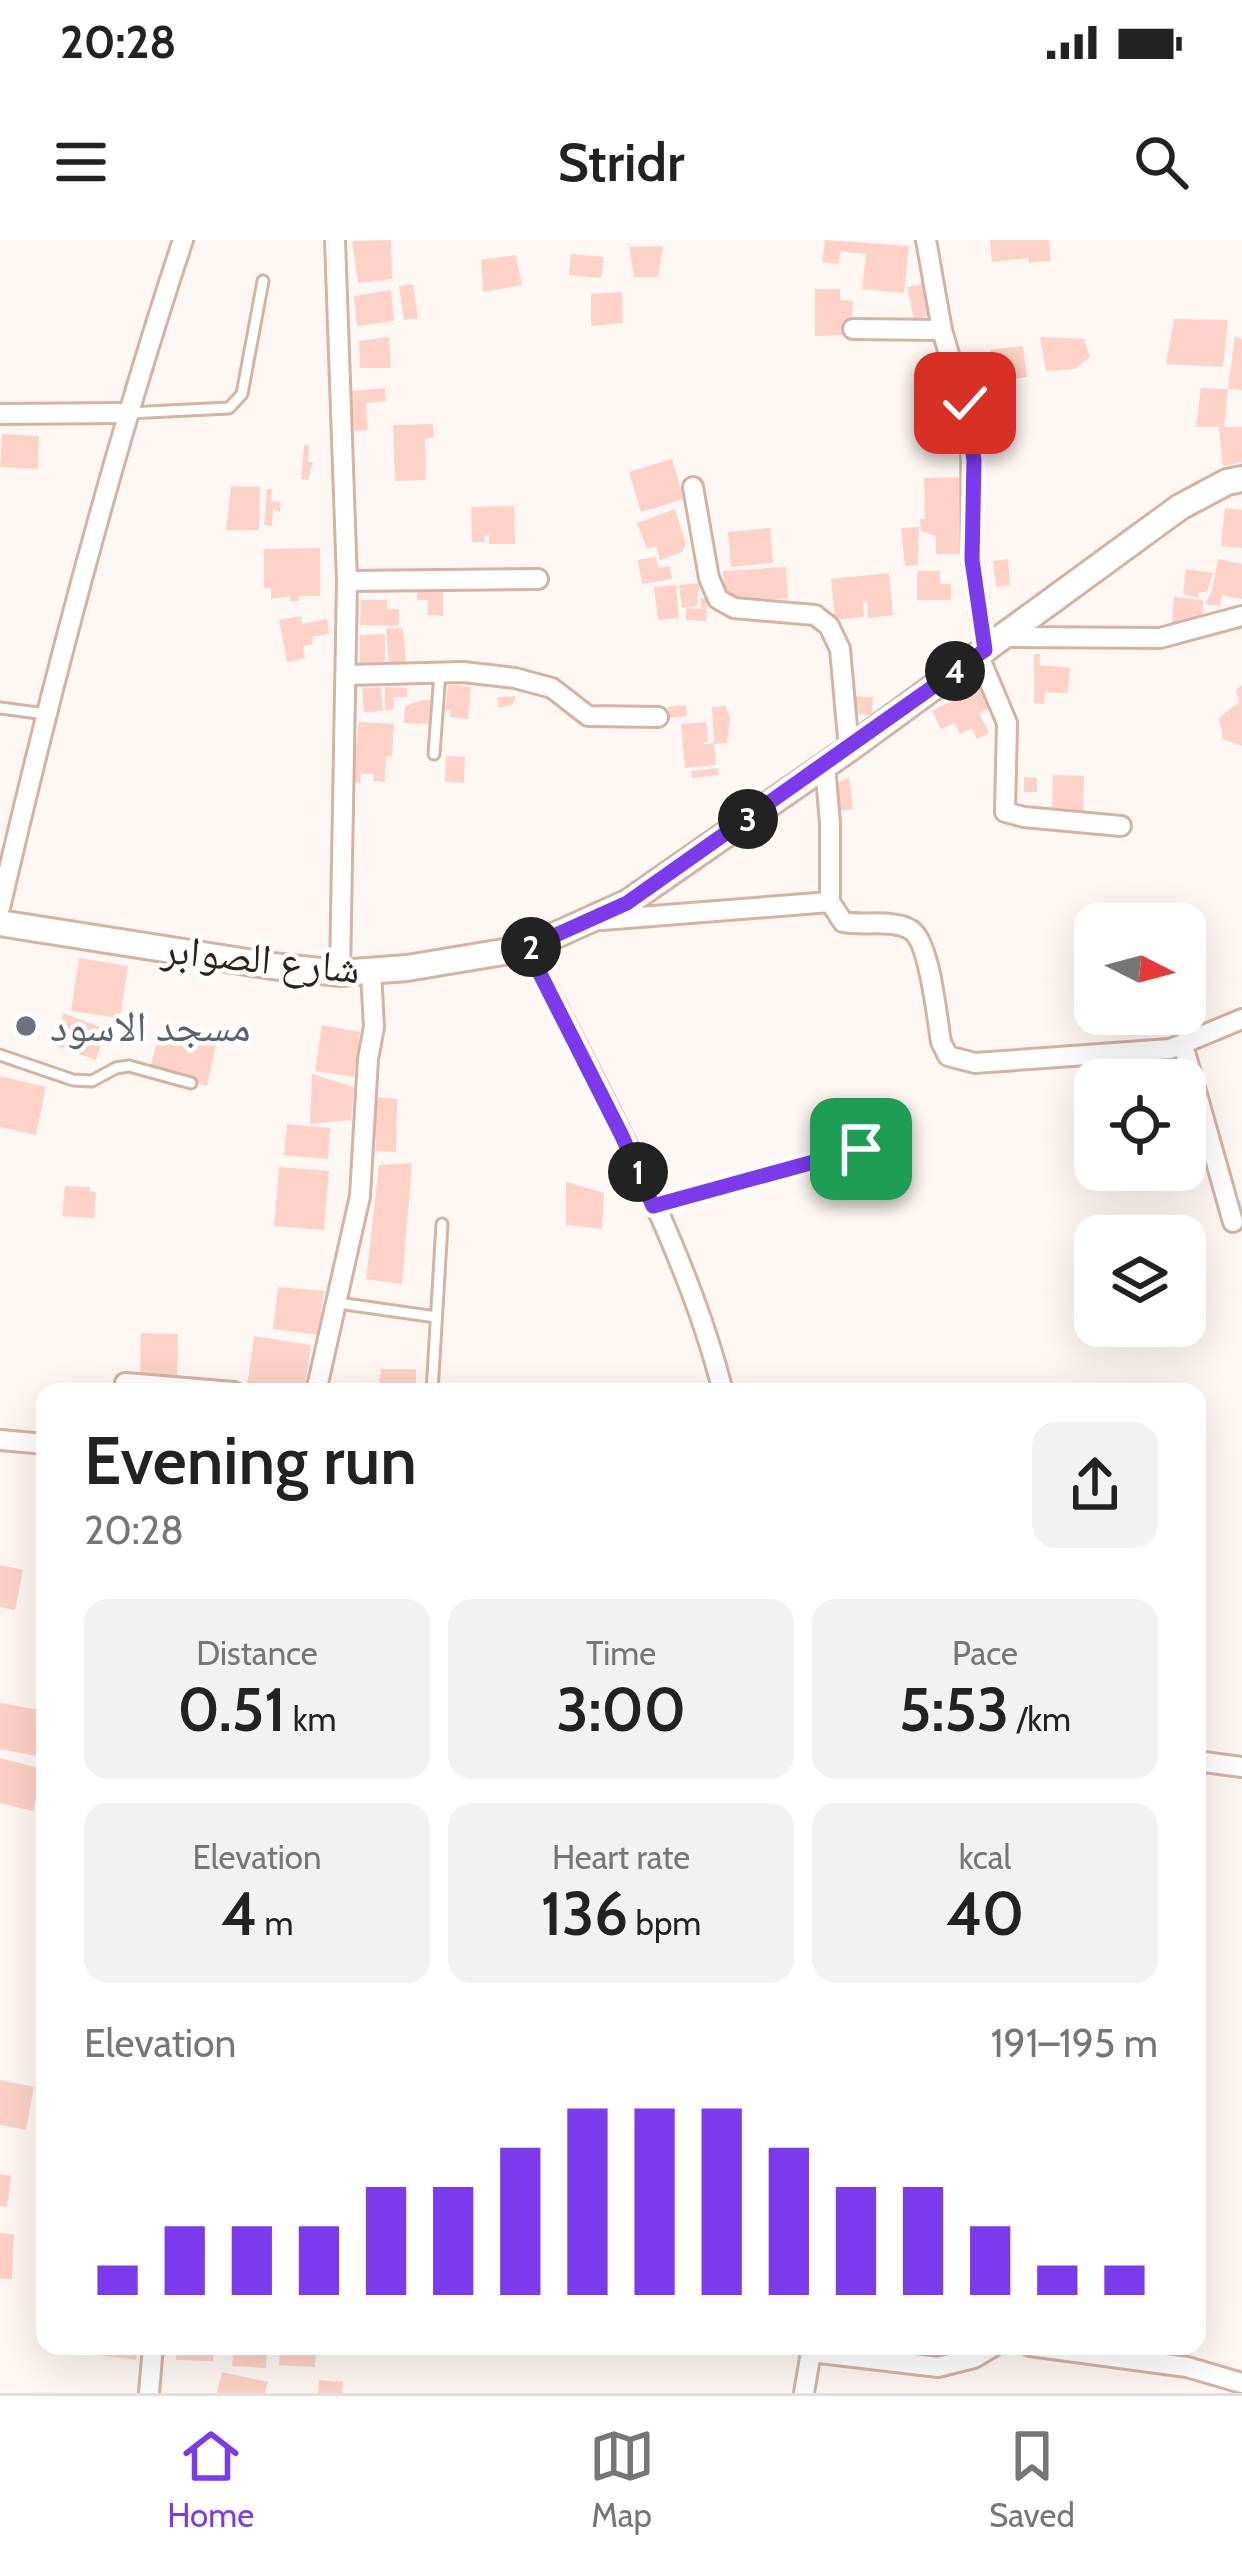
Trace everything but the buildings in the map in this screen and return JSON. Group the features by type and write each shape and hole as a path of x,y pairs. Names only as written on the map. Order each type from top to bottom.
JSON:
{"street":[{"path":"0,908 45,713 126,413 183,240"},
{"path":"335,240 347,581 340,973"},
{"path":"926,240 943,330 971,430 972,560 1007,723 1005,812 1121,826"},
{"path":"853,328 943,330"},
{"path":"0,414 126,413"},
{"name":"شارع الصوابر","path":"0,923 340,973 527,948 627,903 1180,508 1227,482 1242,479"},
{"path":"693,488 709,578 718,599 734,608 815,615 829,626 840,650 849,748"},
{"path":"347,581 538,579"},
{"path":"988,647 1160,638 1242,616"},
{"path":"347,675 480,674 552,688 588,716 658,717"},
{"path":"825,765 830,902 843,922 899,926 918,938 948,1056 957,1061 997,1062 1184,1046 1242,1018"},
{"path":"596,920 830,902"},
{"path":"527,948 622,1136 703,1328 720,1383"},
{"path":"318,1383 360,1196 374,1027 371,972"},
{"path":"1184,1046 1233,1222"},
{"path":"0,1439 36,1443"},
{"path":"1206,1762 1242,1767"},
{"path":"149,2393 152,2355"},
{"path":"804,2393 811,2355"},
{"path":"854,2355 938,2367 977,2355"},
{"path":"1097,2355 1187,2367 1242,2383"}],"lane":[{"path":"126,413 229,408 242,394 263,281"},
{"path":"434,754 440,672"},
{"path":"0,708 45,713"},
{"path":"0,1055 73,1080 92,1082 129,1066 191,1083"},
{"path":"653,1206 861,1149"},
{"path":"432,1383 442,1224"},
{"path":"338,1303 436,1318"}],"place":[{"name":"مسجد الاسود","path":"26,1026"}],"route":[{"path":"861,1149 653,1206 527,948 627,903 985,650 972,560 974,460 965,403"}]}
